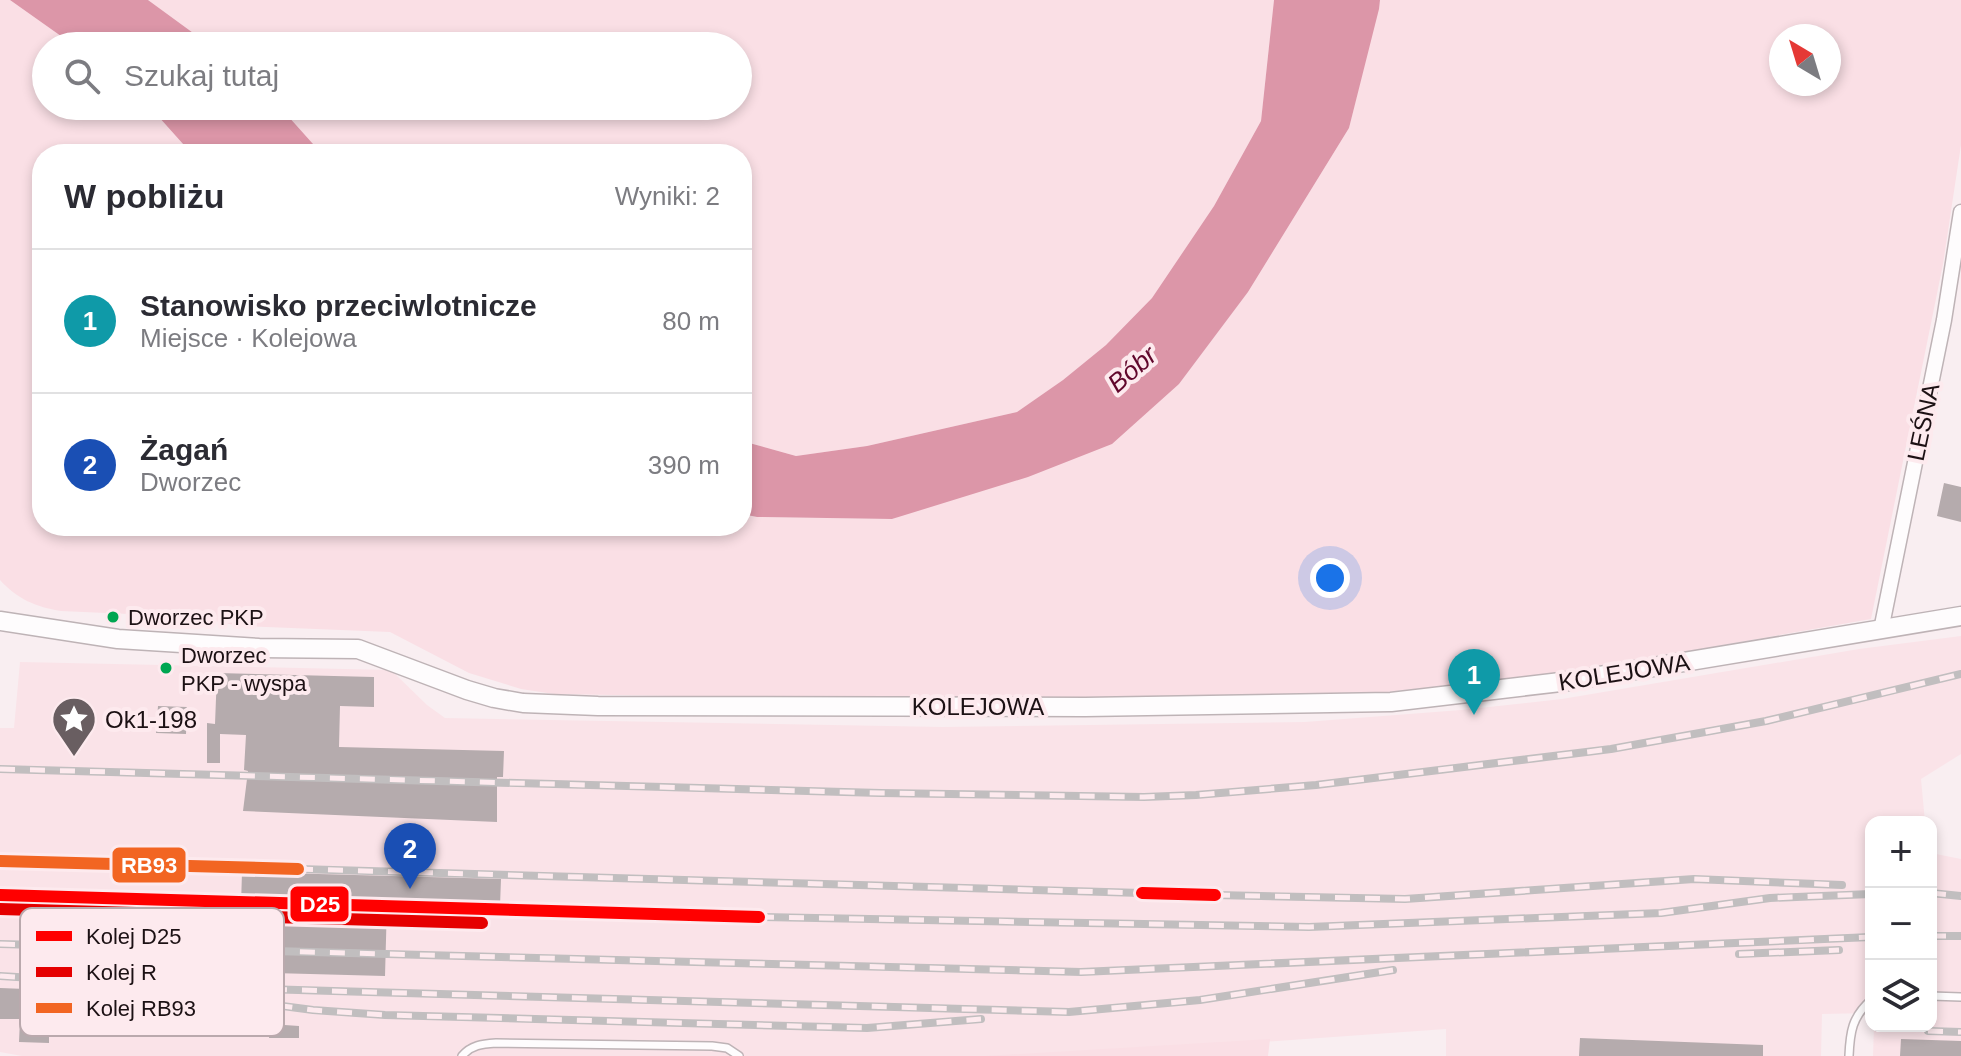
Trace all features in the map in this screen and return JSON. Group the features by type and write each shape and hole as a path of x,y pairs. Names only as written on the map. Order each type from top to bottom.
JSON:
{"street":[{"name":"LEŚNA","path":"1881,630 1944,320 1961,212"},
{"name":"KOLEJOWA","path":"0,621 118,639 259,648 358,649 467,690 523,703 598,706 1085,707 1391,702 1569,681 1961,616"}],"lane":[{"path":"1937,996 1961,997"},
{"path":"1849,1056 1850,1031 1858,1012 1865,1006"},
{"path":"462,1056 480,1044 496,1043 712,1046 727,1048 739,1056"}],"shaded area":[{"path":"0,0 10,0 55,32 32,32 32,120 162,120 183,144 32,144 32,536 752,536 752,516 893,519 1179,384 1248,292 1349,128 1380,0 1961,0 1961,145 1943,264 1871,619 1581,670 1387,692 1100,703 554,694 521,689 469,673 390,632 239,626 196,617 61,611 28,601 0,580"},
{"path":"148,0 1274,0 1261,121 1214,206 1152,298 1106,345 1017,412 867,446 796,456 752,444 752,144 313,144 292,120 752,120 752,32 192,32"},
{"path":"1961,636 1961,754 1921,779 1924,816 1865,816 1865,1013 1822,1014 1821,1056 1446,1056 1446,1029 1062,1056 22,1056 0,1052 0,728 14,728 20,662 391,670 445,718 943,727 1305,722 1562,699 1859,649"},
{"path":"1937,854 1961,859 1961,1056 1873,1056 1874,1032 1937,1032"},
{"path":"1270,1039 1268,1056 985,1056"}],"water":[{"path":"10,0 148,0 192,32 55,32"},
{"name":"Bóbr","path":"1274,0 1380,0 1349,128 1248,292 1179,384 1112,444 1028,477 892,519 752,516 752,444 796,456 867,446 1017,412 1063,380 1106,345 1152,298 1214,206 1261,121"},
{"path":"162,120 292,120 313,144 183,144"}],"building":[{"path":"1944,483 1961,487 1961,522 1937,516"},
{"path":"217,673 374,677 374,707 340,706 339,747 504,751 503,777 497,777 497,822 243,811 248,771 244,770 246,735 220,734 220,763 207,763 207,723 215,724"},
{"path":"158,706 187,707 186,734 156,733"},
{"path":"242,872 501,879 500,906 387,903 385,976 284,973 284,908 241,908"},
{"path":"0,988 20,989 20,1019 0,1019"},
{"path":"20,1019 20,1036 49,1036 49,1043 19,1042"},
{"path":"284,1025 299,1026 299,1038 269,1038 284,1036"},
{"path":"1580,1038 1763,1045 1763,1056 1579,1056"},
{"path":"1901,1039 1961,1041 1961,1056 1900,1056"}],"railway":[{"path":"0,769 881,793 1196,795 1316,785 1611,749 1766,721 1961,674"},
{"path":"298,869 1142,893"},
{"path":"1215,895 1405,899 1694,879 1842,885"},
{"path":"759,917 1309,927 1661,913 1770,898 1865,894"},
{"path":"1937,894 1961,896"},
{"path":"1937,936 1961,936"},
{"path":"284,951 1081,972 1865,937"},
{"path":"0,944 20,945"},
{"path":"1739,954 1839,950"},
{"path":"284,990 1069,1012 1200,1000 1393,970"},
{"path":"0,976 20,977"},
{"path":"284,1006 385,1015 867,1028 981,1019"},
{"path":"1937,1031 1961,1032"}],"rail line":[{"name":"RB93","path":"0,861 298,869"},
{"name":"D25","path":"1142,893 1215,895"},
{"name":"D25","path":"0,895 759,917"},
{"name":"R","path":"0,909 20,910"},
{"name":"R","path":"284,917 482,923"}],"place":[{"name":"Dworzec PKP","path":"113,617"},
{"name":"Dworzec PKP - wyspa","path":"166,668"},
{"name":"Stanowisko przeciwlotnicze","path":"1474,715"},
{"name":"Ok1-198","path":"74,758"},
{"name":"Żagań","path":"410,889"}]}
